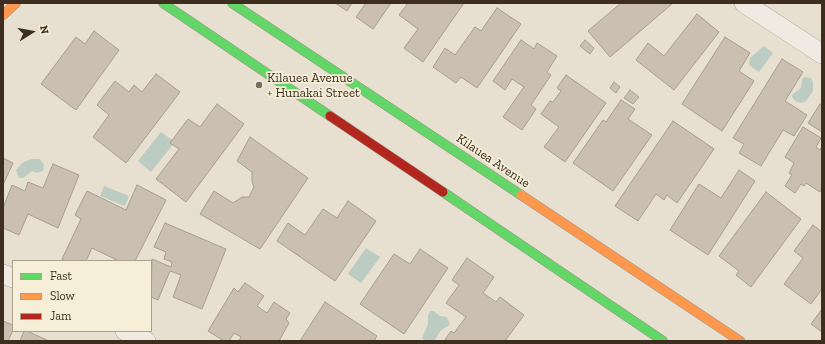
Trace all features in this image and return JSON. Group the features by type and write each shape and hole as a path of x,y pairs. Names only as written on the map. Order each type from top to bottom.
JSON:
{"street":[{"path":"3,16 16,3"},
{"path":"163,3 663,341"},
{"name":"Kilauea Avenue","path":"232,3 740,341"},
{"path":"744,3 822,54"},
{"path":"127,332 146,341"}],"shaded area":[{"path":"764,46 773,53 759,72 749,65 750,58"},
{"path":"805,77 811,78 813,82 813,91 806,101 802,103 796,102 792,97 793,94 801,88 802,79"},
{"path":"161,132 175,142 151,172 138,161"},
{"path":"31,159 40,159 44,165 43,171 36,173 32,171 23,178 19,178 16,170 22,163"},
{"path":"104,186 129,196 125,206 100,196"},
{"path":"366,248 380,257 361,283 348,274"},
{"path":"430,311 434,311 440,316 447,317 450,325 441,330 434,341 425,341 422,338 428,324 428,315"}],"building":[{"path":"335,3 352,3 347,11"},
{"path":"366,3 391,3 373,29 356,17"},
{"path":"408,3 464,3 423,62 404,48 418,29 399,15"},
{"path":"621,3 673,3 610,57 588,31"},
{"path":"497,8 521,24 477,88 461,77 456,83 433,67 445,48 455,55 475,27 481,31"},
{"path":"697,14 719,32 674,90 636,60 648,43 664,56"},
{"path":"94,31 119,50 76,110 41,84 76,37 85,44"},
{"path":"725,37 750,53 739,71 754,81 722,131 682,104"},
{"path":"521,40 534,49 537,43 557,56 547,72 551,75 531,105 536,109 522,130 503,117 524,87 512,79 505,90 493,81"},
{"path":"585,40 594,48 590,54 580,46"},
{"path":"782,59 803,72 785,101 807,115 794,136 783,130 761,166 739,153 744,144 733,138"},
{"path":"156,74 180,92 126,163 93,137 109,115 97,105 115,81 129,92 134,85 142,92"},
{"path":"566,75 606,103 565,162 544,147 559,127 541,114 550,101 553,102 561,91 557,88"},
{"path":"614,82 620,87 616,93 610,88"},
{"path":"630,90 639,97 633,104 624,98"},
{"path":"621,100 635,109 628,119 652,135 613,191 573,163 603,120 606,122"},
{"path":"217,104 244,124 186,202 156,179 179,149 170,143 188,119 200,127"},
{"path":"820,104 822,106 822,132 808,123"},
{"path":"673,121 714,149 677,203 667,195 664,200 656,194 638,221 615,206"},
{"path":"803,127 821,138 816,147 820,150 822,146 822,188 820,192 806,183 804,186 801,184 795,193 785,186 792,175 789,173 794,163 785,157"},
{"path":"250,137 308,178 260,249 200,214 214,191 233,203 242,197 249,197 254,187 252,182 252,172 237,161"},
{"path":"3,158 13,163 3,185"},
{"path":"53,164 79,175 58,228 28,214 19,235 3,228 3,208 12,185 25,191 28,182 43,188"},
{"path":"739,170 755,181 708,255 670,230 699,184 721,198"},
{"path":"137,185 166,200 136,260 117,260 92,248 86,260 62,259 81,219 75,215 87,191 126,210"},
{"path":"766,192 801,219 751,287 736,275 739,271 719,256"},
{"path":"348,201 376,221 335,281 277,241 288,223 305,235 323,209 337,218"},
{"path":"165,223 226,249 202,309 173,297 181,275 170,271 158,300 152,297 152,259 171,267 172,262 164,259 166,252 154,247"},
{"path":"813,225 822,232 822,289 811,304 784,284 803,258 794,251"},
{"path":"420,249 448,268 404,334 360,304 394,254 410,264"},
{"path":"467,258 494,277 483,293 496,302 500,297 524,315 505,341 444,341 451,331 454,333 466,317 446,303 459,285 452,280"},
{"path":"245,283 264,296 257,306 267,313 274,302 290,313 286,319 289,323 279,341 239,341 241,337 234,333 229,341 224,341 208,331 234,288 238,292"},
{"path":"325,302 377,336 374,341 300,341"},
{"path":"822,309 822,332 811,324"},
{"path":"3,321 12,325 12,332 8,341 3,341"},
{"path":"24,332 29,332 49,341 20,341"}],"traffic: fast":[{"path":"163,3 330,116"},
{"path":"232,3 521,195"},
{"path":"443,192 663,341"}],"traffic: slow":[{"path":"3,15 16,3"},
{"path":"521,195 740,341"}],"traffic: jam":[{"path":"330,116 443,192"}],"place":[{"name":"Kilauea Avenue + Hunakai Street","path":"259,85"}]}
